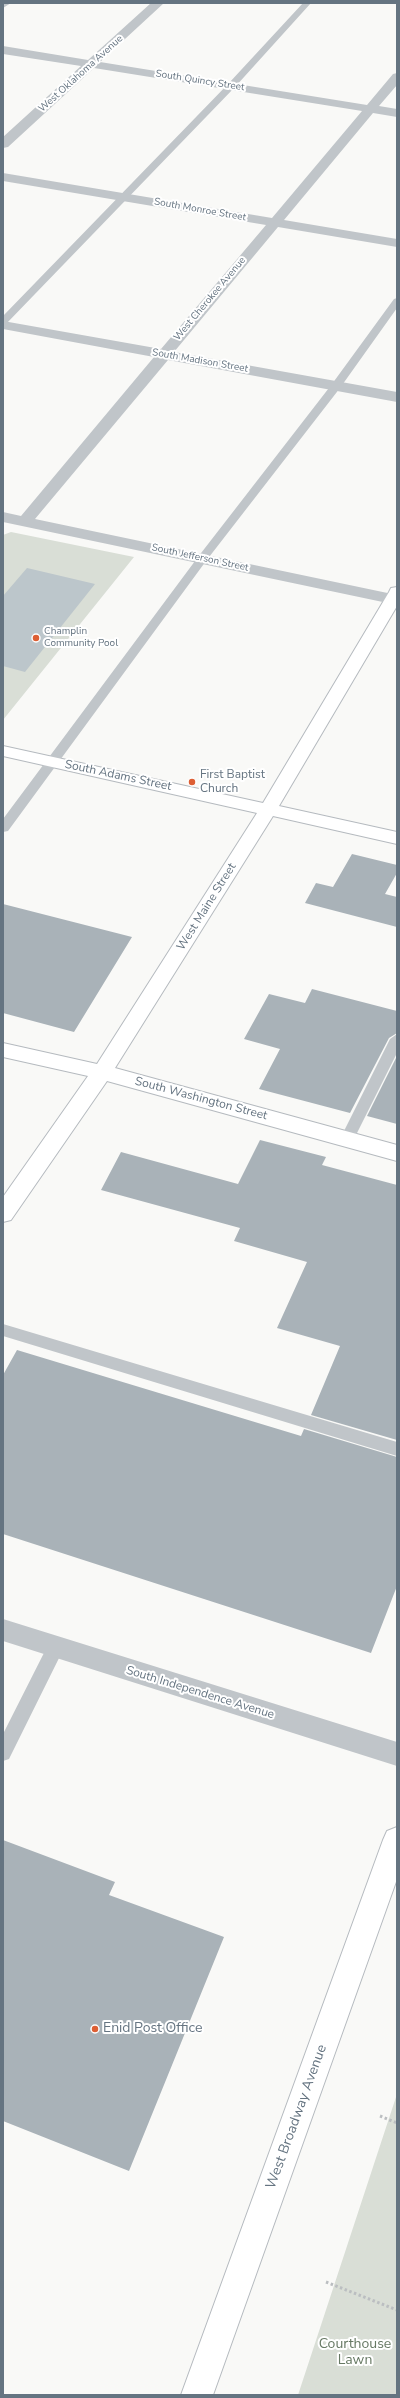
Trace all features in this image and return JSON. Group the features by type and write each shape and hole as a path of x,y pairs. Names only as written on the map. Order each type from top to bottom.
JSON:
{"main road":[{"name":"West Maine Street","path":"3,1214 102,1072 269,808 396,597"},
{"name":"South Adams Street","path":"3,751 269,808 397,838"},
{"name":"South Washington Street","path":"3,1050 102,1072 397,1153"},
{"name":"West Broadway Avenue","path":"197,2395 397,1840"}],"street":[{"name":"West Oklahoma Avenue","path":"3,144 158,3"},
{"name":"South Quincy Street","path":"3,50 232,85 397,113"},
{"name":"West Cherokee Avenue","path":"24,522 397,77"},
{"name":"South Monroe Street","path":"3,177 397,243"},
{"name":"South Madison Street","path":"3,324 397,397"},
{"name":"South Jefferson Street","path":"3,517 202,559 396,597"},
{"name":"South Independence Avenue","path":"3,1630 55,1648 397,1754"}],"lane":[{"path":"3,6 7,3"},
{"path":"3,324 232,85 307,3"},
{"path":"3,828 202,559 336,386 397,301"},
{"path":"347,1139 397,1039"},
{"path":"3,1330 397,1450"},
{"path":"3,1753 55,1648"}],"path":[{"path":"380,2116 397,2123"},
{"path":"326,2282 397,2309"}],"green space":[{"name":"Champlin Community Pool","path":"11,532 134,557 3,720 3,535"},
{"name":"Courthouse Lawn","path":"397,2094 397,2395 298,2395"}],"shaded area":[{"name":"Champlin Community Pool","path":"27,568 95,584 25,672 3,666 3,596"}],"building":[{"path":"352,854 397,865 397,873 385,894 397,897 397,927 305,903 316,883 333,887"},
{"path":"3,904 132,937 74,1032 3,1013"},
{"path":"312,989 397,1011 397,1033 389,1038 350,1113 259,1089 280,1049 244,1039 269,994 305,1003"},
{"path":"397,1056 397,1124 367,1116"},
{"path":"260,1140 326,1157 322,1165 397,1185 397,1440 311,1415 340,1346 277,1328 307,1262 234,1241 240,1228 101,1190 121,1152 238,1184"},
{"path":"17,1350 301,1436 304,1429 397,1457 397,1586 371,1653 3,1534 3,1375"},
{"name":"Enid Post Office","path":"3,1840 115,1882 109,1895 224,1937 129,2171 3,2121"}],"place":[{"name":"Champlin Community Pool","path":"36,638"},
{"name":"First Baptist Church","path":"192,782"},
{"name":"Enid Post Office","path":"95,2029"}]}
